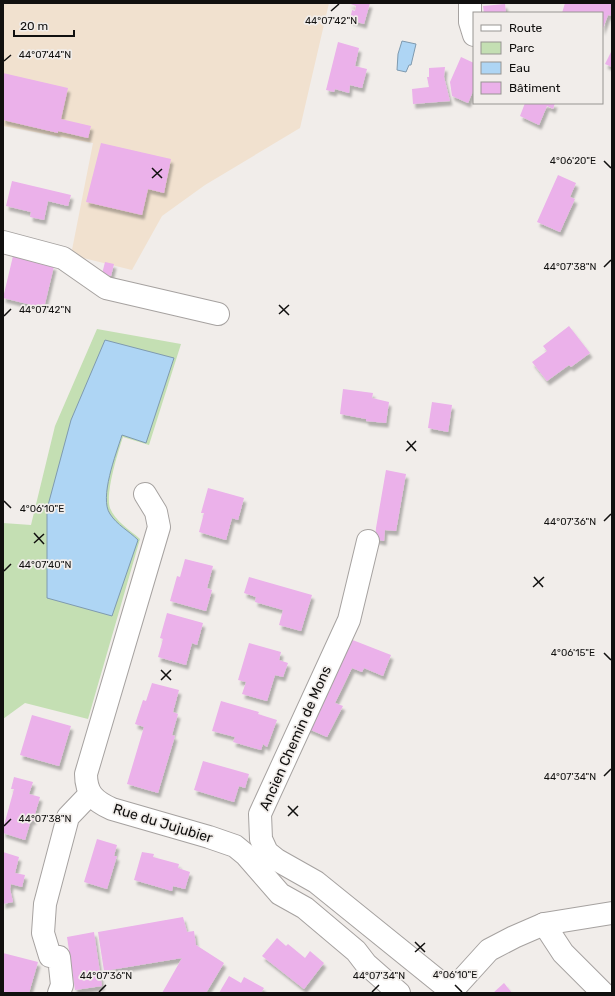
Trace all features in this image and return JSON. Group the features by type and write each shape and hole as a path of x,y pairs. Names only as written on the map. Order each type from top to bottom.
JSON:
{"street":[{"path":"470,3 470,22 473,32"},
{"path":"3,242 63,258 106,288 218,314"},
{"path":"59,993 62,985 59,957 50,956 43,932 45,904 68,817 90,794 86,784 86,774 159,527 156,512 145,494"},
{"name":"Ancien Chemin de Mons","path":"368,540 348,620 260,814 261,839 267,852 277,860 316,882 451,992 489,950 514,937 544,924 612,913"},
{"name":"Rue du Jujubier","path":"90,794 100,804 112,809 235,846 246,855 280,894 305,908 356,951 366,964 399,993"},
{"path":"544,924 563,953 603,993"}],"shaded area":[{"path":"3,3 329,3 300,128 205,185 162,216 132,270 71,255 93,143 3,126"}],"green space":[{"path":"97,329 181,344 149,445 123,437 113,473 109,493 109,502 112,513 140,539 88,719 25,703 3,719 3,523 31,525 55,426"}],"water":[{"path":"402,41 416,44 411,65 409,65 406,72 397,70 398,54"},
{"path":"105,340 174,358 146,443 122,435 107,487 107,507 110,514 120,525 138,540 112,616 47,598 47,509 71,420"}],"building":[{"path":"348,3 370,3 364,24 350,20 352,10 355,11 356,6"},
{"path":"565,3 612,3 612,16 608,15 603,28 603,12 562,12"},
{"path":"505,4 506,12 484,12 483,6"},
{"path":"338,42 359,48 355,66 367,69 362,88 350,85 349,93 335,89 334,92 326,90"},
{"path":"612,50 612,67 605,64"},
{"path":"461,57 473,63 473,91 468,103 452,96 450,82"},
{"path":"445,67 444,77 450,101 413,104 412,89 429,87 427,77 429,77 429,68"},
{"path":"3,73 68,88 61,119 91,126 88,138 58,131 58,133 3,120"},
{"path":"525,104 555,104 553,109 547,106 539,125 520,116"},
{"path":"101,143 171,159 164,193 148,189 142,215 86,202"},
{"path":"558,175 576,183 570,197 575,199 560,232 537,222"},
{"path":"12,181 71,195 68,206 48,201 44,220 30,217 31,212 6,206"},
{"path":"13,256 54,266 44,308 3,298"},
{"path":"105,262 114,264 111,276 102,274"},
{"path":"569,326 590,353 571,367 569,365 547,381 532,362 547,351 543,346"},
{"path":"343,389 373,393 372,398 389,402 386,423 366,421 366,419 340,414"},
{"path":"432,402 452,405 448,432 428,428"},
{"path":"386,470 406,474 396,531 385,530 384,541 375,539"},
{"path":"208,488 244,498 238,520 232,518 226,540 199,532 204,513 201,513"},
{"path":"185,559 213,566 207,588 212,590 206,611 170,601 177,576 180,577"},
{"path":"249,577 312,595 301,631 279,625 283,610 255,602 256,597 244,593"},
{"path":"167,613 203,623 197,645 192,643 186,665 158,657 163,639 160,638"},
{"path":"350,639 391,655 383,676 364,668 362,672 352,668 335,703 343,706 327,737 304,727"},
{"path":"249,643 281,652 279,660 288,663 283,677 275,675 267,701 242,694 246,682 238,680"},
{"path":"152,683 179,690 173,712 178,714 172,735 175,736 158,793 127,784 144,727 135,724 143,700 146,701"},
{"path":"221,701 259,712 258,714 277,720 267,747 263,744 261,750 233,742 235,737 212,731"},
{"path":"32,715 71,726 59,766 20,755"},
{"path":"203,761 249,774 245,788 239,786 234,802 194,790"},
{"path":"14,777 33,782 29,794 40,797 33,821 31,820 25,840 3,833 14,789 11,789"},
{"path":"97,839 117,845 114,856 117,856 107,889 84,882"},
{"path":"3,852 19,857 15,873 25,875 22,887 11,884 10,889 13,902 3,904"},
{"path":"142,852 154,854 153,857 179,864 178,868 190,872 185,889 173,886 172,891 134,880"},
{"path":"183,917 187,932 194,931 196,945 224,963 206,993 162,993 182,958 104,971 98,932"},
{"path":"94,932 102,986 75,990 67,937"},
{"path":"277,938 286,946 288,944 305,958 310,951 324,963 304,989 262,956"},
{"path":"3,953 38,962 29,993 3,993"},
{"path":"229,976 241,983 244,977 264,988 261,993 219,993"},
{"path":"504,983 512,993 493,993"}]}
